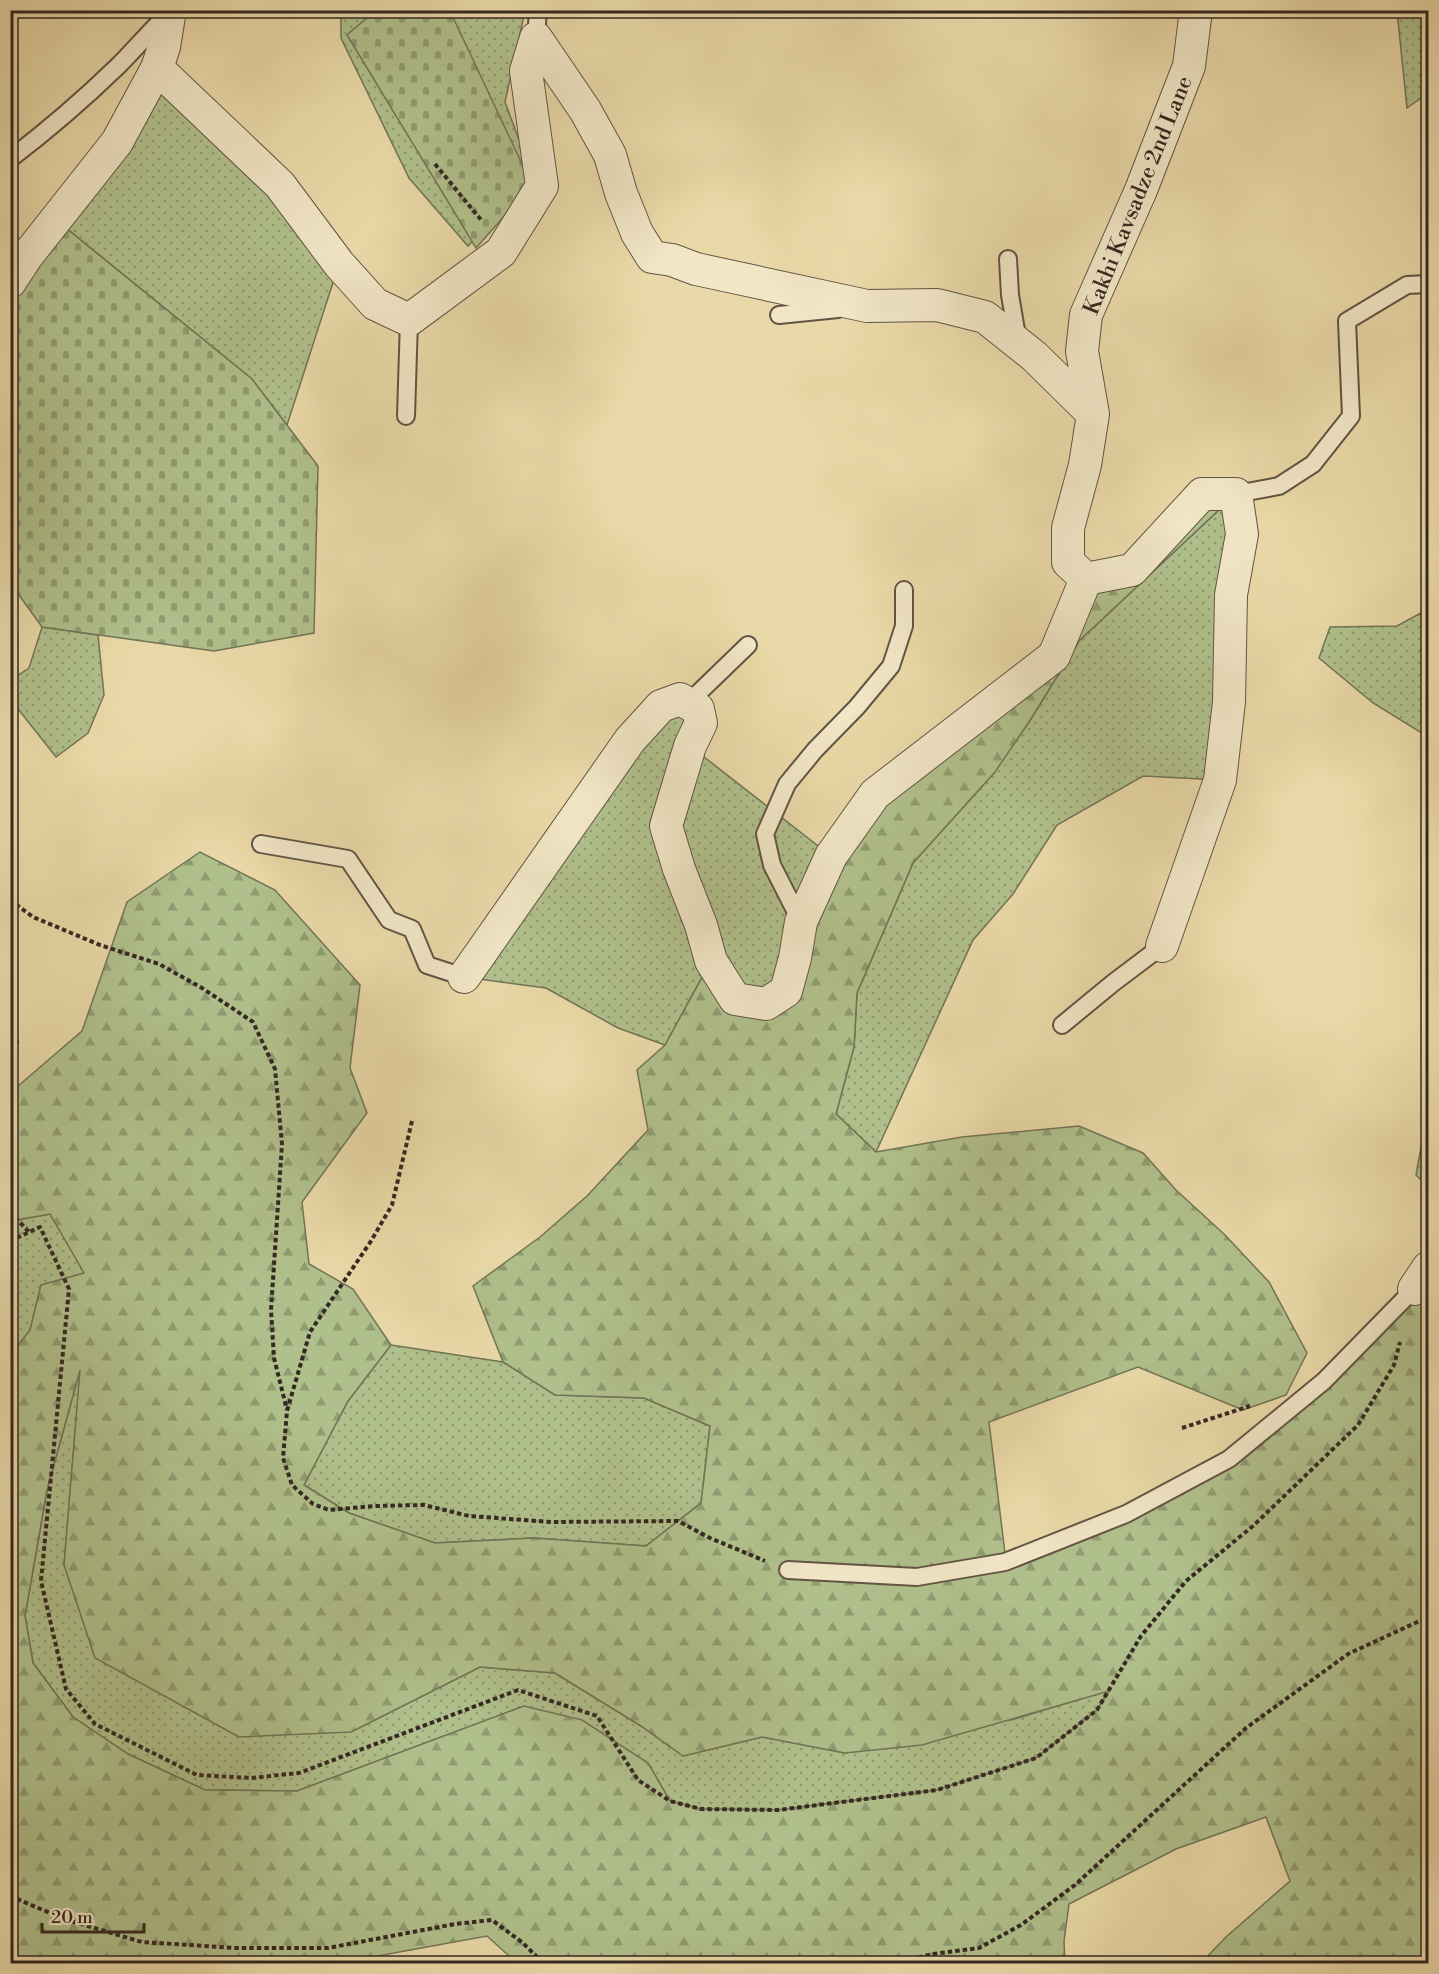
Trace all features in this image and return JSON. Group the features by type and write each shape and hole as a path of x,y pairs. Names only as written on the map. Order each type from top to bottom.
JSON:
{"street":[{"name":"Kakhi Kavsadze 2nd Lane","path":"1086,579 1068,562 1068,528 1085,465 1093,414 1082,351 1086,315 1141,190 1189,66 1196,10"},
{"path":"10,282 27,256 117,142 157,68 164,47 170,11"},
{"path":"537,24 610,155 633,223 652,257 672,260 696,269 867,306 937,305 985,317 1034,356 1093,414"},
{"path":"157,68 280,185 339,264 375,304 409,320 501,252 542,186 525,71 537,24"},
{"path":"464,977 630,740 661,705 680,699 698,709 701,723 690,746 666,826 679,869 701,924 711,961 735,999 766,1004 786,991 801,922 831,856 874,794 1054,656 1086,579 1132,570 1202,494 1236,494 1242,534 1232,596 1229,702 1220,780 1162,946"}],"lane":[{"path":"10,159 71,111 170,11"},
{"path":"1008,260 1010,295 1018,343"},
{"path":"1236,494 1279,486 1313,464 1351,416 1347,321 1407,285 1428,284"},
{"path":"779,315 867,306"},
{"path":"406,416 409,320"},
{"path":"801,922 772,865 765,834 787,784 891,666 904,626 904,590"},
{"path":"688,703 748,645"},
{"path":"261,844 348,859 389,920 412,929 427,965 464,977"},
{"path":"1062,1025 1162,946"},
{"path":"788,1570 917,1577 1005,1562 1126,1514 1229,1459 1324,1381 1421,1278"}],"path":[{"path":"435,164 490,232 501,252"},
{"path":"10,900 33,917 100,945 159,964 202,988 253,1022 275,1069 282,1144 271,1310 274,1358 287,1411"},
{"path":"10,1018 18,1046 10,1056"},
{"path":"412,1121 392,1205 371,1241 310,1332 287,1411 283,1458 292,1485 314,1503 330,1510 424,1505 469,1516 551,1522 678,1521 710,1538 788,1570"},
{"path":"10,1212 29,1232"},
{"path":"10,1241 40,1227 69,1289 40,1581 66,1689 95,1724 197,1775 251,1778 299,1773 518,1690 597,1716 638,1780 670,1801 701,1809 778,1810 937,1790 1036,1758 1097,1710 1140,1636 1185,1581 1253,1526 1358,1425 1394,1365 1421,1278"},
{"path":"889,1964 933,1954 979,1948 1021,1925 1075,1885 1246,1728 1348,1654 1428,1617"},
{"path":"10,1896 64,1920 142,1942 236,1948 328,1948 455,1924 492,1920 523,1943 544,1964"}],"green space":[{"path":"341,11 525,11 505,102 532,175 468,246 409,178 341,38"},
{"path":"375,11 450,11 532,185 476,248 347,35"},
{"path":"1397,11 1428,11 1428,93 1407,108"},
{"path":"157,68 339,264 287,425 252,379 56,220"},
{"path":"56,220 252,379 318,466 314,633 214,651 42,627 11,584 10,282"},
{"path":"1236,494 1220,780 1143,776 1057,825 1013,894 973,940 876,1152 836,1114 854,1047 857,993 913,863 983,785 1029,722 1079,641"},
{"path":"1236,494 1079,641 995,772 913,863 857,993 854,1047 836,1114 876,1152 962,1137 1079,1126 1143,1153 1176,1190 1225,1235 1269,1282 1307,1353 1286,1395 1243,1410 1138,1367 989,1422 1006,1562 1229,1459 1414,1289 1428,1299 1428,1963 1408,1961 1407,1964 1201,1963 1226,1937 1290,1881 1266,1817 1176,1849 1069,1904 1064,1941 1065,1963 518,1964 487,1936 339,1963 11,1963 10,1356 30,1330 41,1285 84,1273 50,1214 11,1221 11,1092 82,1031 127,902 200,852 275,890 360,985 350,1068 367,1113 302,1202 309,1264 353,1289 391,1345 348,1401 304,1485 349,1513 435,1543 534,1538 646,1546 701,1503 710,1426 644,1398 555,1395 503,1362 473,1286 540,1237 587,1196 648,1130 637,1070 665,1045 711,961 766,1004 875,794 1054,656 1086,579","holes":["80,1370 64,1565 95,1658 239,1737 351,1732 480,1667 555,1673 641,1726 683,1756 762,1737 845,1753 922,1745 1109,1691 1097,1710 1036,1758 937,1790 778,1810 701,1809 670,1801 648,1763 582,1720 524,1706 297,1791 205,1790 128,1754 73,1717 33,1663 25,1616 47,1490"]},
{"path":"1428,609 1428,737 1373,703 1319,658 1330,627 1397,626"},
{"path":"42,627 98,635 104,695 88,733 56,757 11,700 11,680 29,668"},
{"path":"680,699 690,746 831,856 766,1004 711,961 665,1045 618,1028 546,988 464,977"},
{"path":"1428,1108 1428,1187 1416,1175"},
{"path":"50,1214 85,1273 41,1285 30,1330 11,1356 11,1221"},
{"path":"391,1345 503,1362 555,1395 644,1398 710,1426 701,1503 646,1546 534,1538 435,1543 349,1513 304,1485 348,1401"},
{"path":"81,1366 64,1565 351,1732 480,1667 555,1673 641,1726 683,1756 762,1737 845,1753 1015,1719 1109,1690 1097,1710 1036,1758 937,1790 778,1810 701,1809 670,1801 648,1763 524,1706 297,1791 205,1790 128,1754 73,1717 33,1663 25,1616 47,1490"}]}
